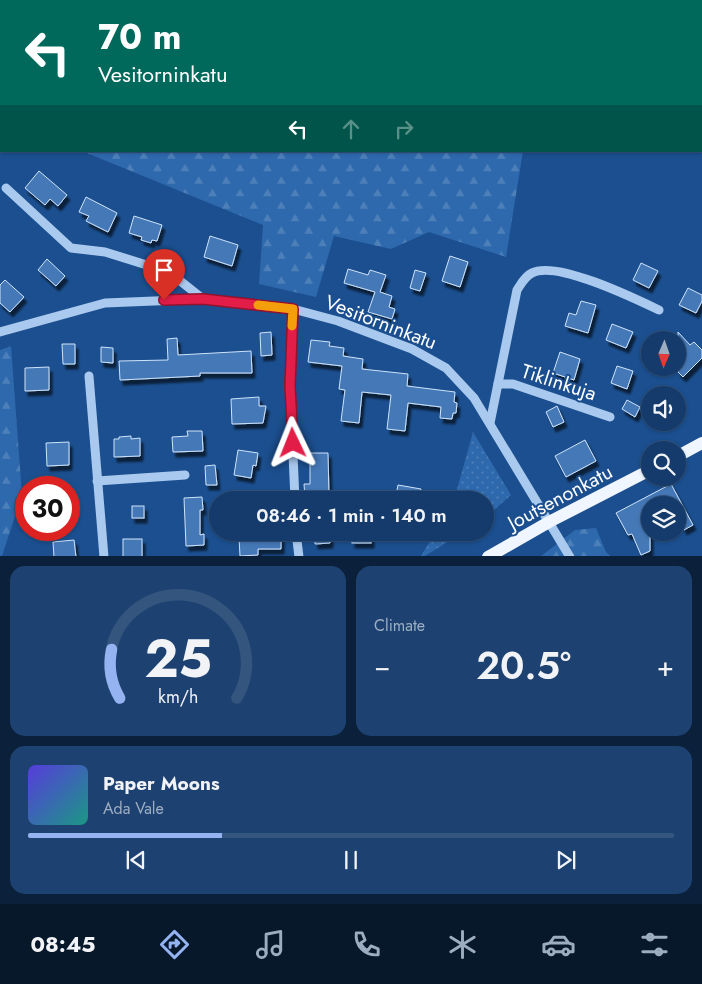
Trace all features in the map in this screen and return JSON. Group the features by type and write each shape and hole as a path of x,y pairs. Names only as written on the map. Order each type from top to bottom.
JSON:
{"main road":[{"path":"686,451 702,442"},
{"name":"Joutsenonkatu","path":"488,556 641,475"}],"street":[{"path":"6,188 71,248 105,252 169,272 203,299"},
{"path":"490,423 517,290 532,272 549,270 564,272 622,292 659,310"},
{"name":"Vesitorninkatu","path":"0,332 105,303 203,299 293,309 338,321 402,346 446,368 474,398 570,556"},
{"path":"293,309 290,386 295,491"},
{"path":"89,376 104,556"},
{"name":"Tiklinkuja","path":"498,384 513,384 610,417"},
{"path":"97,481 185,475"},
{"path":"297,541 299,556"}],"green space":[{"path":"84,152 523,152 506,257 429,232 391,249 334,236 316,297 259,284 263,225"},
{"path":"11,346 21,476 15,476 15,516 2,556 0,556 0,350"},
{"path":"473,432 511,495 494,510 494,491 457,491"},
{"path":"596,528 606,552 610,556 541,556 575,530"},
{"path":"430,541 449,541 425,556 421,556"}],"building":[{"path":"39,171 67,195 58,206 50,199 45,205 25,188"},
{"path":"86,197 117,213 108,232 86,221 89,216 79,212"},
{"path":"134,216 162,225 157,241 152,240 151,243 141,240 142,237 129,233"},
{"path":"210,236 238,245 232,266 204,257"},
{"path":"450,256 468,262 460,287 442,281"},
{"path":"47,259 65,276 56,286 38,270"},
{"path":"641,263 658,271 649,288 633,280"},
{"path":"348,269 368,275 370,270 386,275 380,292 392,296 389,307 395,309 392,319 368,312 375,292 344,283"},
{"path":"415,270 426,273 420,291 410,288"},
{"path":"5,280 24,297 10,312 0,303 0,285"},
{"path":"688,288 702,295 702,301 696,313 679,305"},
{"path":"581,301 596,305 588,333 565,326 569,313 576,315"},
{"path":"612,324 633,332 626,348 606,340"},
{"path":"271,332 272,355 261,356 260,333"},
{"path":"177,338 178,355 251,351 252,373 200,373 200,376 120,380 119,361 168,360 167,339"},
{"path":"311,340 330,342 329,346 344,348 343,356 363,359 362,369 408,374 407,386 455,392 456,413 453,413 452,419 440,418 441,407 408,403 405,431 387,429 391,395 362,392 359,423 341,421 345,390 339,389 342,366 308,362"},
{"path":"686,341 690,345 694,342 702,350 702,358 686,374"},
{"path":"62,344 75,344 75,364 63,364"},
{"path":"101,347 113,348 113,363 101,362"},
{"path":"560,352 580,359 574,380 553,373"},
{"path":"617,366 633,371 627,389 611,383"},
{"path":"49,367 49,390 25,391 25,368"},
{"path":"259,397 259,406 266,406 263,423 232,424 231,399"},
{"path":"627,400 640,407 635,417 622,409"},
{"path":"557,406 564,422 553,427 546,412"},
{"path":"187,431 202,431 203,451 173,452 172,437 188,436"},
{"path":"131,436 131,439 140,438 140,456 114,457 114,439"},
{"path":"585,440 596,461 566,477 555,456"},
{"path":"69,442 69,465 47,466 46,443"},
{"path":"238,450 258,453 256,466 253,465 251,478 234,475"},
{"path":"310,453 328,453 329,491 304,491 304,484 310,484"},
{"path":"215,465 217,485 206,485 205,466"},
{"path":"398,485 421,489 421,491 397,491"},
{"path":"667,486 672,486 677,496 648,496"},
{"path":"202,497 203,510 200,510 200,535 204,534 204,545 186,546 184,498"},
{"path":"641,500 641,541 650,541 650,551 641,555 632,534 628,535 616,513"},
{"path":"132,506 144,506 144,518 132,518"},
{"path":"686,512 693,525 686,529"},
{"path":"123,539 142,539 142,556 123,556"},
{"path":"74,541 76,556 54,556 53,542"},
{"path":"239,541 281,541 281,549 258,549 258,555 240,556"},
{"path":"315,541 330,541 330,543 315,544"},
{"path":"352,541 371,541 371,543 352,543"}],"slow traffic":[{"path":"258,305 293,309 292,326"}],"route":[{"path":"164,300 203,299 293,309 290,386 293,443"}]}
